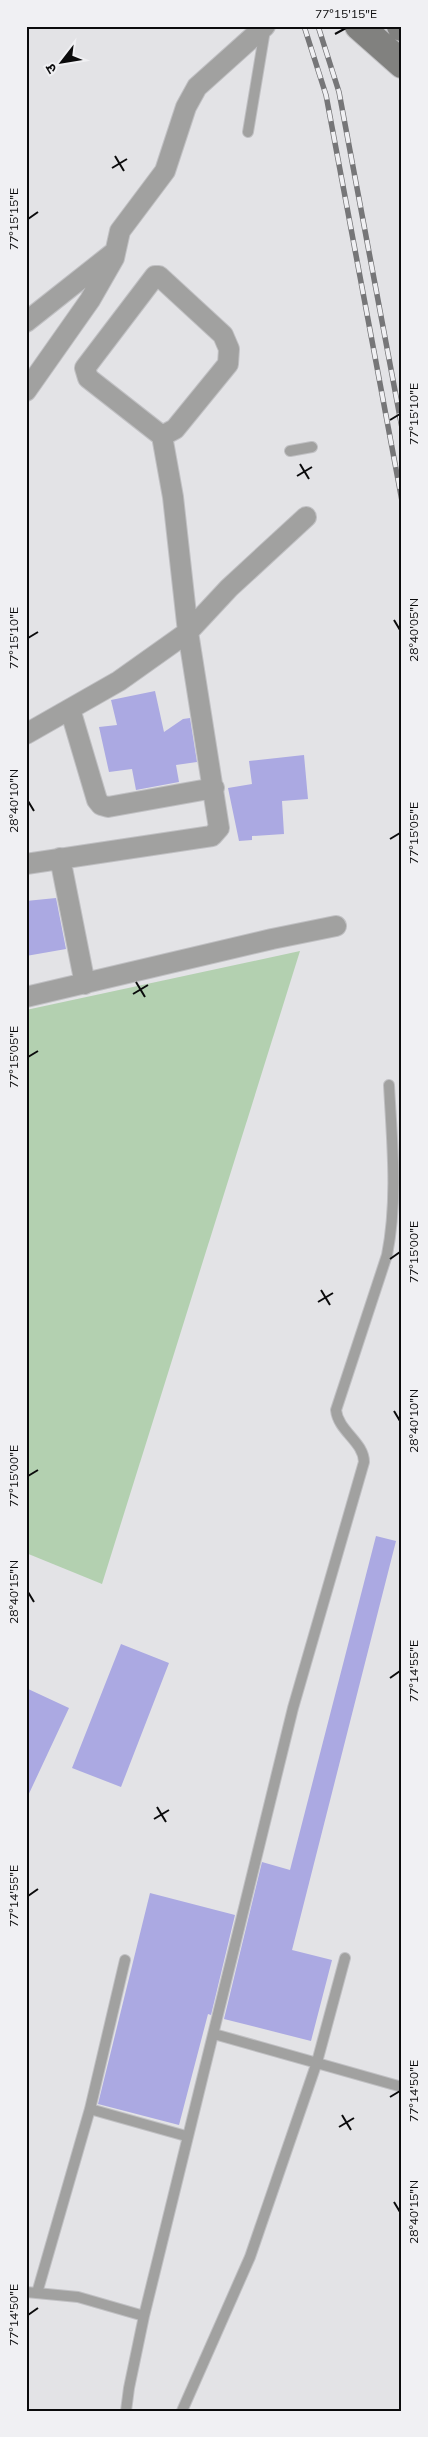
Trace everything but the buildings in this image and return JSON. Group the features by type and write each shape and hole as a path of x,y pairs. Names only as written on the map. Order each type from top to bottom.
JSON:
{"street":[{"path":"26,391 90,300 114,258 120,230 168,165 186,107 197,87 266,26"},
{"path":"359,26 402,64"},
{"path":"26,322 115,251"},
{"path":"26,864 212,836 220,828 188,632 173,497 162,436 88,378 85,368 156,276 159,276 224,336 229,349 228,364 175,429 162,436"},
{"path":"26,734 119,680 188,632 229,588 306,517"},
{"path":"70,709 97,800 101,805 108,807 214,788"},
{"path":"60,858 85,984"},
{"path":"26,997 272,938 336,926"}],"lane":[{"path":"248,132 266,26"},
{"path":"290,451 312,447"},
{"path":"126,2411 144,2316 186,2136 214,2034 293,1708 364,1462 363,1454 341,1426 336,1410 387,1255 391,1232 394,1206 390,1085"},
{"path":"182,2411 250,2258 317,2062 345,1958"},
{"path":"125,1960 90,2108 31,2292 78,2297 144,2316"},
{"path":"214,2034 317,2062 402,2088"},
{"path":"90,2108 186,2136"}],"green space":[{"path":"300,951 102,1584 26,1553 26,1010"}],"railway":[{"path":"304,26 326,95 402,501"},
{"path":"318,26 339,92 402,428"}]}
